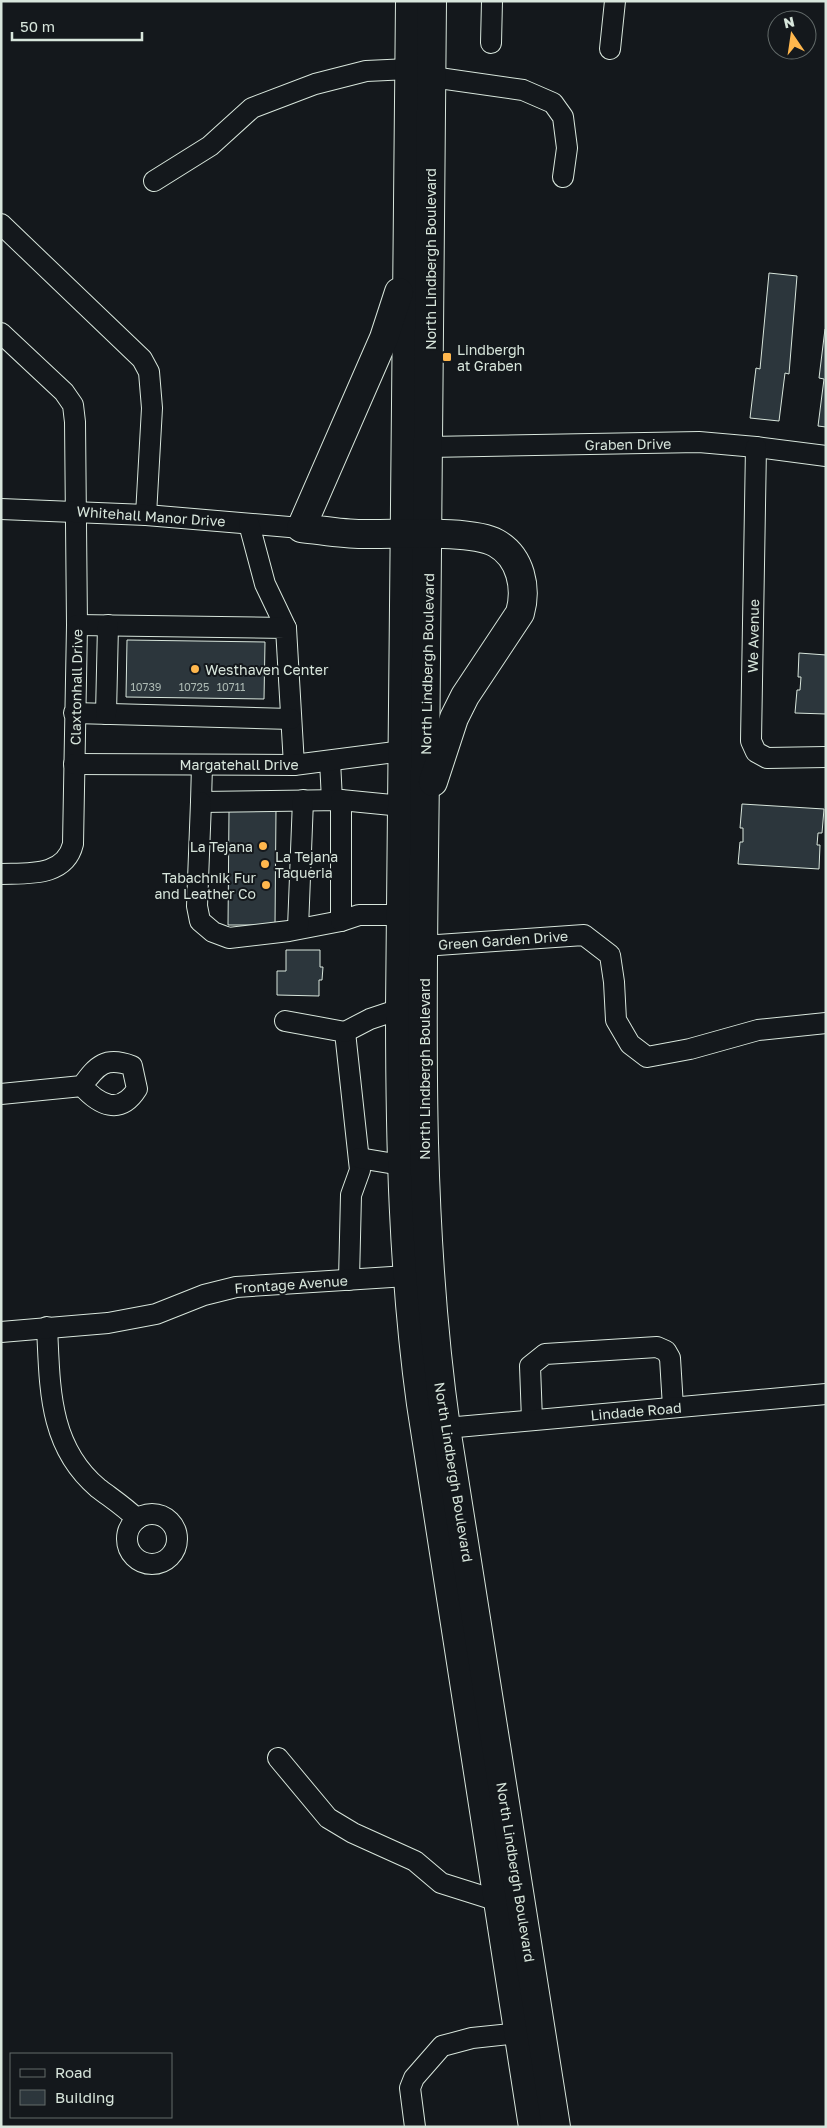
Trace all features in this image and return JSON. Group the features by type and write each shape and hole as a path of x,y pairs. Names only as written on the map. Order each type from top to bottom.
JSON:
{"highway":[{"name":"North Lindbergh Boulevard","path":"410,1 420,73 428,447 417,534 403,751 413,805 401,915 401,1165 407,1276 420,1404 533,2127"},
{"name":"North Lindbergh Boulevard","path":"432,1 420,73 407,270 417,534 413,805 423,946 423,1114 427,1239 437,1366 446,1428 556,2127"},
{"path":"407,270 384,338 301,528 358,534 470,536 496,543 506,552 521,575 524,599 516,622 470,688 413,805"}],"street":[{"path":"491,43 492,1"},
{"path":"610,49 615,1"},
{"path":"154,181 210,146 252,108 315,84 357,73 420,73 523,90 553,103 563,117 567,148 563,177"},
{"path":"1,224 142,360 149,372 152,408 146,515"},
{"name":"Claxtonhall Drive","path":"1,333 64,392 73,405 75,422 77,625 72,844 66,861 48,870 1,874"},
{"name":"Graben Drive","path":"428,447 699,442 826,456"},
{"name":"We Avenue","path":"756,447 751,740 756,752 767,758 826,757"},
{"name":"Whitehall Manor Drive","path":"1,509 146,515 301,528"},
{"path":"249,524 265,584 286,628 294,765"},
{"path":"77,625 286,628"},
{"path":"106,714 108,625"},
{"path":"74,713 291,719"},
{"name":"Margatehall Drive","path":"74,764 294,765 403,751"},
{"path":"330,761 336,800 341,921"},
{"path":"202,765 197,906 200,921 213,932 229,938 341,921 359,916 401,915"},
{"path":"298,928 303,800"},
{"path":"201,802 336,800 413,805"},
{"name":"Green Garden Drive","path":"423,946 584,934 610,955 614,982 616,1020 630,1044 647,1057 690,1049 758,1030 826,1023"},
{"path":"285,1021 344,1032 370,1019 400,1009"},
{"path":"344,1032 360,1170 351,1195 349,1280"},
{"path":"1,1094 82,1086"},
{"path":"359,1158 401,1165"},
{"name":"Frontage Avenue","path":"1,1332 108,1323 156,1314 204,1295 236,1287 407,1276"},
{"path":"47,1328 51,1404 63,1442 81,1470 97,1487 137,1519"},
{"path":"532,1420 530,1366 545,1354 657,1348 666,1351 670,1358 673,1407"},
{"name":"Lindade Road","path":"446,1428 826,1394"},
{"path":"278,1758 328,1818 353,1833 415,1861 441,1884 498,1901"},
{"path":"415,2127 410,2088 414,2078 442,2046 472,2038 519,2033"}],"building":[{"path":"769,273 797,276 789,374 785,373 779,421 750,418 756,368 760,369"},
{"path":"825,329 826,427 818,426 824,379 819,378"},
{"name":"Westhaven Center","path":"127,640 265,642 264,699 126,697"},
{"path":"799,653 826,655 826,714 795,713 797,690 800,690 801,677 798,677"},
{"path":"742,804 824,809 822,833 818,833 817,845 820,845 819,869 738,864 740,842 743,842 743,828 740,828"},
{"path":"266,809 276,809 275,925 228,925 229,811 265,811"},
{"path":"286,950 320,950 320,967 323,967 322,980 319,980 319,996 277,995 277,971 286,971"}],"place":[{"name":"Lindbergh at Graben","path":"447,357"},
{"name":"Westhaven Center","path":"195,669"},
{"name":"La Tejana","path":"263,846"},
{"name":"La Tejana Taqueria","path":"265,864"},
{"name":"Tabachnik Fur and Leather Co","path":"266,885"}]}
